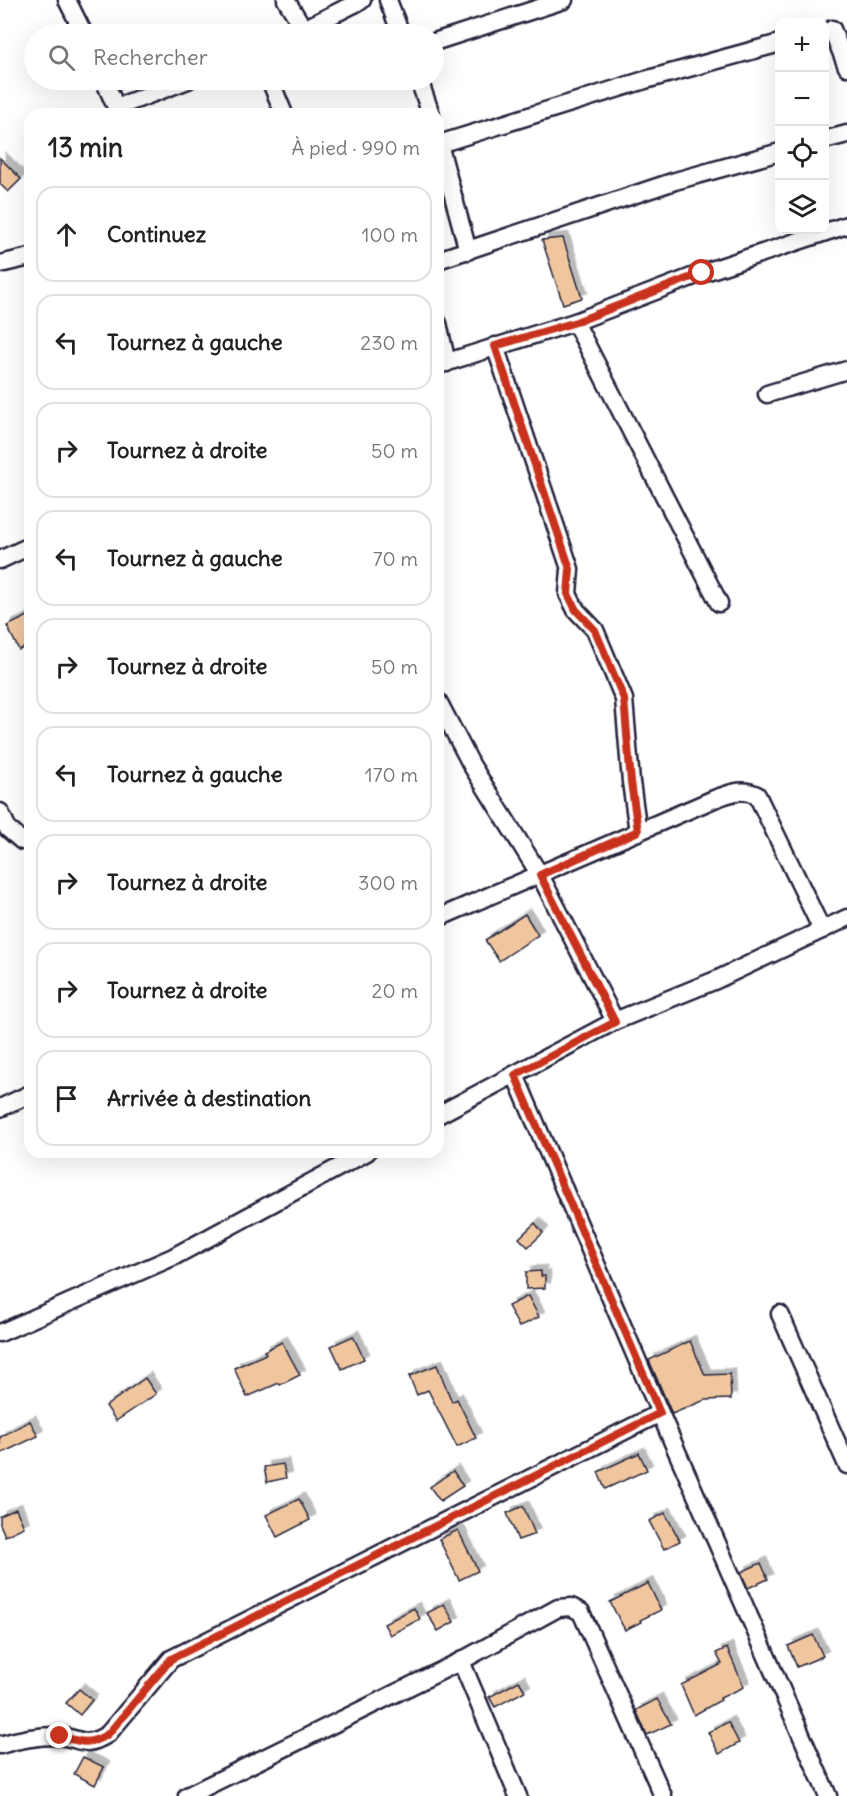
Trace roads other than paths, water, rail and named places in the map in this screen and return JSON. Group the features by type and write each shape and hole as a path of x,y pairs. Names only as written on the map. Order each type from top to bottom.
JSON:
{"street":[{"path":"67,0 79,24"},
{"path":"286,0 296,24"},
{"path":"315,24 362,0"},
{"path":"388,0 397,24"},
{"path":"444,39 564,0"},
{"path":"835,28 847,67"},
{"path":"444,140 645,80 775,45"},
{"path":"109,90 117,108"},
{"path":"125,108 165,90"},
{"path":"274,90 282,108"},
{"path":"421,90 426,108"},
{"path":"829,139 847,134"},
{"path":"444,259 675,181 775,153"},
{"path":"444,164 468,251"},
{"path":"444,364 576,322 702,273 847,225"},
{"path":"0,264 24,258"},
{"path":"576,322 719,603"},
{"path":"495,346 570,569 568,594 576,610 595,630 624,699 638,831"},
{"path":"767,394 847,370"},
{"path":"0,560 24,549"},
{"path":"444,712 472,766 540,875 615,1022"},
{"path":"444,915 714,799 738,790 749,790 757,795 822,930"},
{"path":"0,812 8,829 24,840"},
{"path":"444,1112 615,1022 716,980 847,918"},
{"path":"515,1075 828,1796"},
{"path":"0,1108 24,1097"},
{"path":"0,1333 173,1257 357,1158"},
{"path":"780,1314 847,1465"},
{"path":"0,1745 21,1738 60,1736 83,1743 97,1741 108,1734 171,1659 660,1413"},
{"path":"187,1796 461,1661 558,1608 571,1607 580,1612 663,1796"},
{"path":"461,1661 518,1796"}]}
